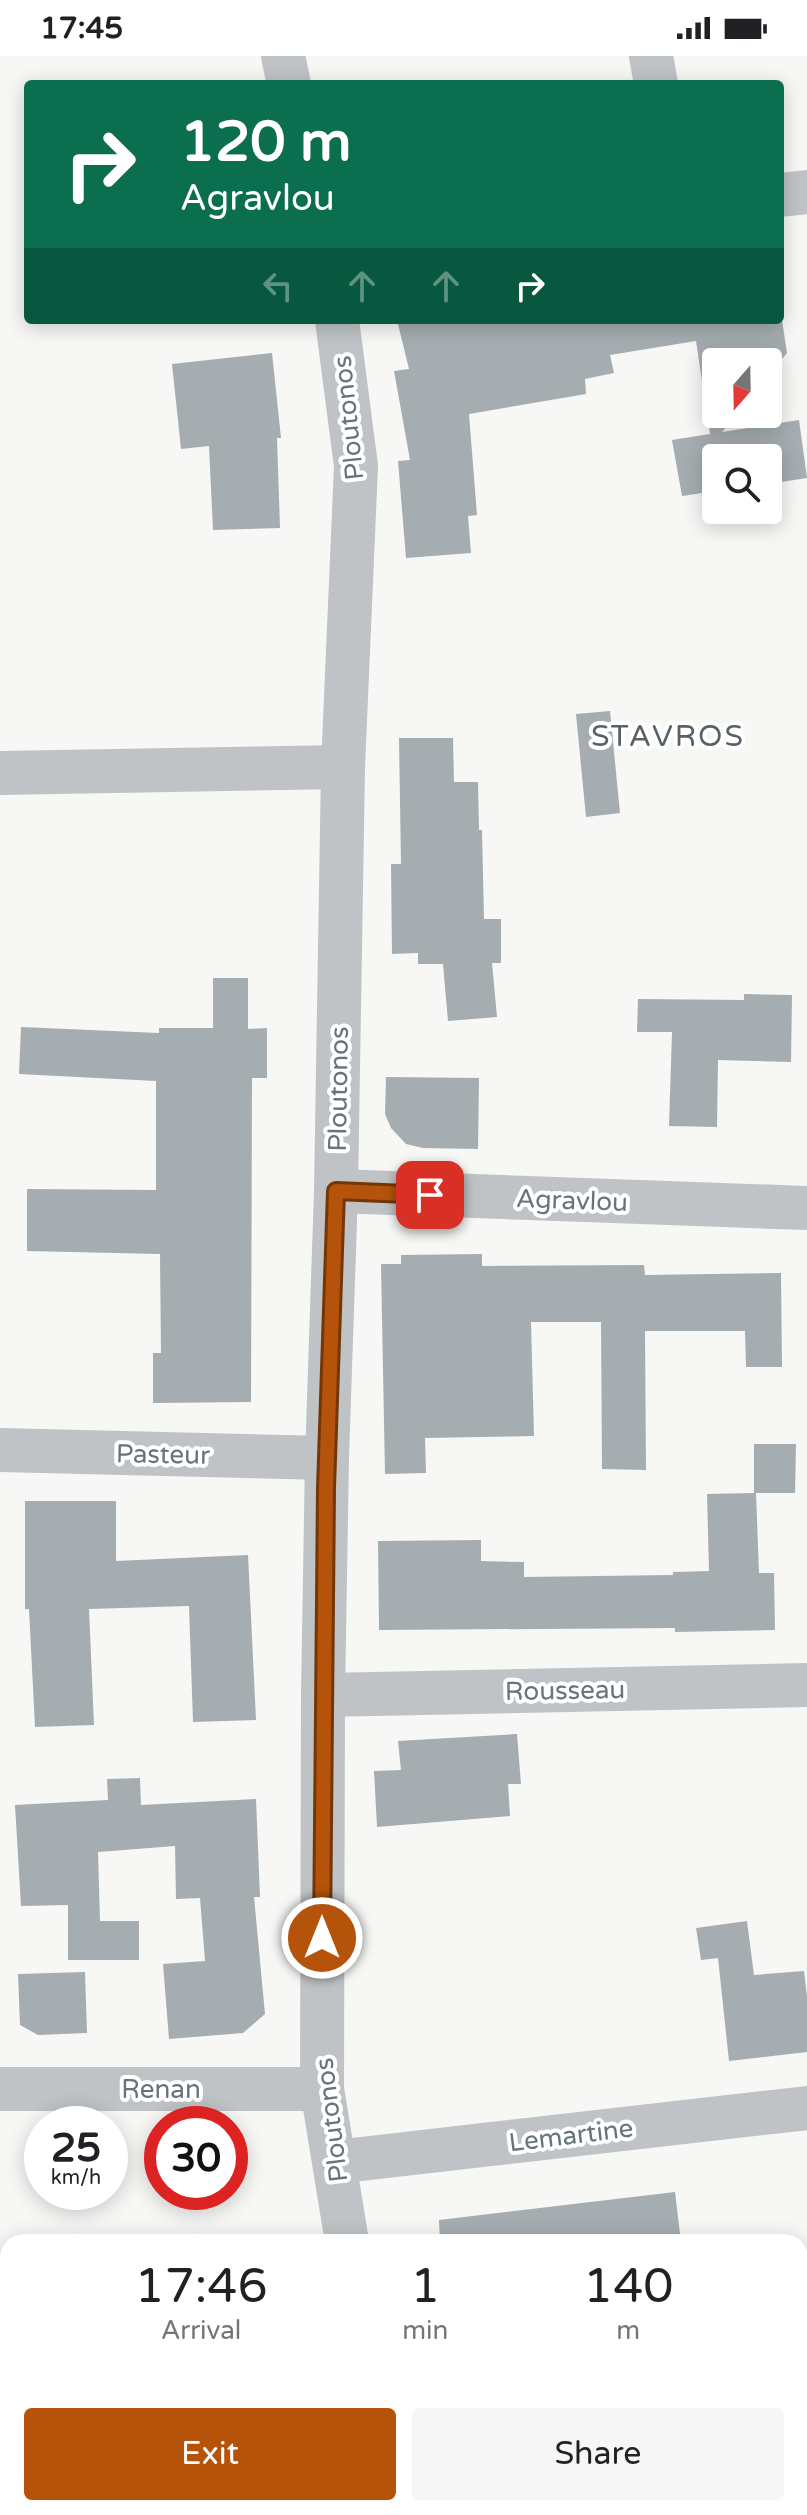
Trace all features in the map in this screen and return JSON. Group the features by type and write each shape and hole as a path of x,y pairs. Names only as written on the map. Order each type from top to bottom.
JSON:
{"street":[{"path":"283,56 288,80"},
{"path":"651,56 655,80"},
{"name":"Ploutonos","path":"338,324 356,466 343,767 336,1191 327,1458 322,2089 346,2234"},
{"path":"0,773 343,767"},
{"name":"Agravlou","path":"336,1191 807,1208"},
{"name":"Pasteur","path":"0,1450 327,1458"},
{"name":"Rousseau","path":"323,1695 807,1685"},
{"name":"Renan","path":"0,2089 322,2089"},
{"name":"Lemartine","path":"335,2162 807,2108"}],"building":[{"path":"398,324 783,324 787,353 782,359 782,348 702,348 702,381 696,341 610,355 614,373 585,379 586,394 469,414 477,515 468,516 471,553 406,558 398,461 410,460 394,371 409,369"},
{"path":"272,353 281,438 277,438 280,528 213,530 209,446 181,449 172,364"},
{"path":"799,420 807,478 782,482 782,444 702,444 702,493 682,496 672,440 710,434 709,428 725,428 722,432 782,428 782,423"},
{"path":"610,711 620,813 586,817 576,714"},
{"path":"399,738 453,738 454,782 478,782 484,919 501,919 501,963 492,963 497,1017 448,1021 443,964 418,964 418,953 392,954 391,864 401,864"},
{"path":"213,978 248,978 248,1029 267,1028 267,1078 252,1078 251,1402 153,1403 153,1353 161,1353 160,1254 27,1251 27,1189 156,1190 156,1081 19,1074 21,1027 159,1033 159,1028 213,1028"},
{"path":"744,994 792,995 791,1062 718,1060 717,1127 669,1126 672,1032 637,1032 638,999 744,1000"},
{"path":"386,1077 479,1078 478,1149 423,1148 406,1144 391,1128 385,1114"},
{"path":"482,1254 482,1266 644,1265 645,1275 781,1273 782,1367 746,1367 745,1331 645,1331 646,1470 602,1469 601,1322 531,1322 534,1436 425,1438 426,1473 385,1474 381,1264 401,1264 401,1255"},
{"path":"754,1444 796,1444 795,1493 756,1493 759,1573 774,1573 775,1630 379,1630 378,1541 481,1540 481,1561 524,1562 524,1577 673,1575 673,1572 709,1571 707,1494 754,1493"},
{"path":"25,1501 116,1501 116,1561 248,1555 256,1720 193,1722 189,1606 89,1609 94,1725 35,1727 29,1609 25,1609"},
{"path":"517,1734 521,1784 508,1784 510,1816 377,1827 374,1771 401,1770 398,1741"},
{"path":"140,1778 141,1805 256,1799 260,1897 254,1897 265,2014 243,2033 169,2039 163,1964 205,1961 200,1898 176,1899 175,1846 98,1852 100,1921 139,1921 139,1960 68,1960 68,1905 21,1906 15,1805 108,1800 107,1779"},
{"path":"747,1921 754,1975 804,1971 807,2052 729,2061 718,1958 701,1960 696,1928"},
{"path":"85,1972 87,2033 38,2035 20,2025 18,1974"},
{"path":"675,2192 680,2234 440,2234 439,2220"}],"district":[{"name":"STAVROS","path":"668,736"}],"route":[{"path":"322,1938 326,1488 336,1191 430,1195"}]}
